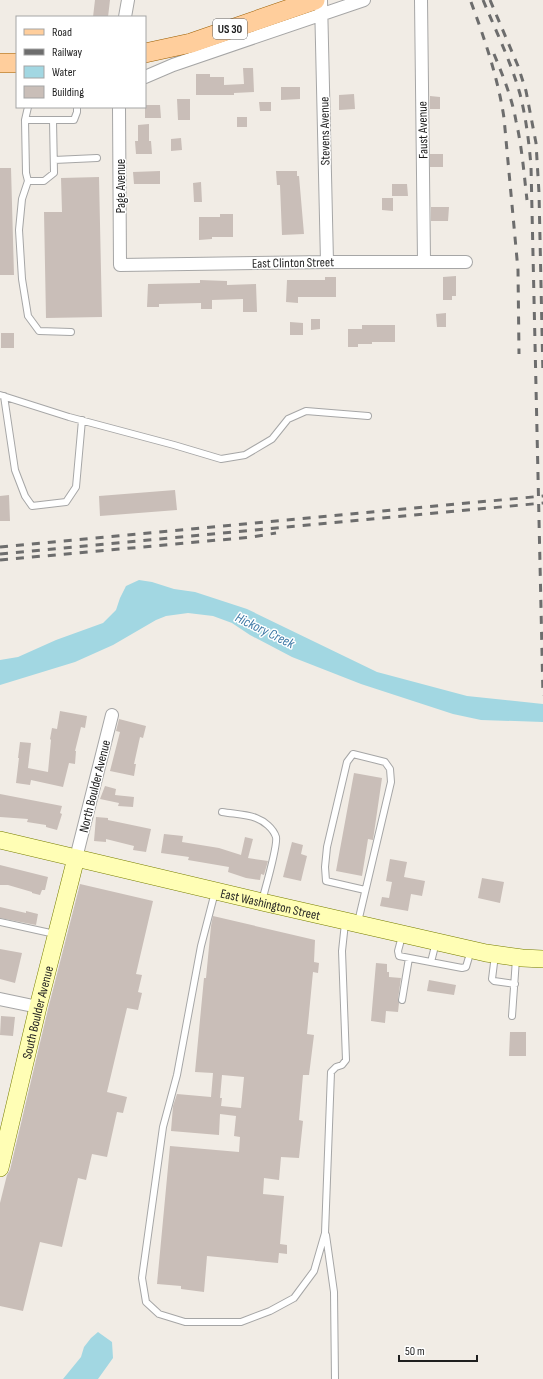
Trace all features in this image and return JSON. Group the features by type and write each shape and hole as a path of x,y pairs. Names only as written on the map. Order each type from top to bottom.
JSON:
{"main road":[{"name":"US 30","path":"146,53 191,43 318,7"},
{"path":"0,63 16,63"}],"street":[{"path":"125,16 128,0"},
{"name":"Stevens Avenue","path":"320,0 318,7 327,262"},
{"path":"146,77 318,7 364,0"},
{"name":"Faust Avenue","path":"421,0 424,261"},
{"name":"Page Avenue","path":"119,108 120,265"},
{"name":"East Clinton Street","path":"120,265 424,261 466,262"},
{"name":"North Boulder Avenue","path":"76,858 112,715"},
{"name":"East Washington Street","path":"0,840 471,950 495,955 543,959"},
{"name":"South Boulder Avenue","path":"0,1168 3,1140 76,858"},
{"path":"0,998 38,1007"}],"lane":[{"path":"28,108 25,120 26,173 28,181 22,199 19,230 22,279 28,316 39,331 70,332"},
{"path":"25,120 74,120 77,108"},
{"path":"28,181 44,181 54,173 53,120"},
{"path":"54,160 97,158"},
{"path":"82,420 76,487 71,496 66,502 32,506 25,496 14,470 2,395 82,420 220,459 245,455 272,439 288,419 306,411 368,416"},
{"path":"335,1379 334,1292 325,1233 331,1072 336,1067 342,1066 346,1060 342,951 351,923 365,890 391,782 390,769 385,762 353,754 347,762 327,848 325,867 326,881 365,890"},
{"path":"222,812 255,818 267,824 273,831 276,838 271,868 262,902"},
{"path":"215,891 201,946 177,1075 163,1126 142,1278 146,1302 159,1314 185,1322 241,1322 270,1312 294,1298 314,1271 325,1233"},
{"path":"0,922 56,935"},
{"path":"402,934 398,952 399,956 462,968 466,967 471,950"},
{"path":"431,962 436,942"},
{"path":"495,955 492,979 494,982 514,984"},
{"path":"512,1016 516,957"},
{"path":"402,1000 409,958"}],"water":[{"name":"Hickory Creek","path":"139,580 152,582 174,589 195,592 247,609 377,672 467,696 543,704 543,722 481,720 453,714 361,684 292,657 250,635 232,623 213,616 188,613 166,616 156,620 113,645 75,662 0,685 0,660 18,657 56,640 103,623 116,610 126,586"},
{"path":"98,1332 112,1342 113,1358 98,1379 63,1379 81,1357 84,1347"}],"building":[{"path":"95,0 110,0 108,16 93,16"},
{"path":"243,68 253,68 254,92 234,93 234,95 196,95 196,74 210,74 210,77 224,77 224,85 244,84"},
{"path":"281,87 300,87 300,99 281,100"},
{"path":"354,94 355,109 339,110 339,95"},
{"path":"430,96 440,97 440,109 430,109"},
{"path":"177,99 190,99 190,120 178,120"},
{"path":"259,102 271,102 271,111 260,111"},
{"path":"146,105 160,105 161,118 145,118"},
{"path":"237,117 247,117 247,127 237,127"},
{"path":"149,124 149,141 151,141 152,154 136,154 135,141 138,141 138,125"},
{"path":"181,138 182,150 171,151 171,139"},
{"path":"430,154 443,154 443,167 430,167"},
{"path":"0,168 11,168 14,275 0,275"},
{"path":"160,171 160,184 134,184 133,172"},
{"path":"276,171 297,171 297,176 299,176 304,234 282,235 280,185 277,185"},
{"path":"99,177 102,317 46,318 44,212 62,212 61,178"},
{"path":"201,182 202,202 194,202 193,183"},
{"path":"392,184 407,184 408,196 392,196"},
{"path":"382,198 393,198 393,211 382,210"},
{"path":"431,207 449,207 448,221 431,221"},
{"path":"220,214 233,214 233,237 212,237 212,239 199,240 199,217 220,217"},
{"path":"456,276 456,296 452,296 452,300 443,300 443,277"},
{"path":"325,277 336,277 336,297 298,297 298,303 286,302 287,280 325,280"},
{"path":"200,280 227,281 227,285 256,284 257,312 243,312 243,299 212,300 212,309 201,309 201,303 159,304 159,307 147,307 148,284 200,283"},
{"path":"446,313 446,327 437,327 436,314"},
{"path":"311,319 320,319 320,329 311,330"},
{"path":"290,322 303,323 303,335 290,335"},
{"path":"362,325 395,325 395,342 372,342 372,344 358,344 358,347 348,347 348,329 362,329"},
{"path":"1,333 14,333 14,348 1,348"},
{"path":"175,490 177,510 100,516 99,496"},
{"path":"9,495 10,521 0,521 0,496"},
{"path":"60,711 87,716 85,728 81,727 75,751 75,764 69,763 63,787 31,780 30,785 16,783 20,742 31,743 28,768 48,772 52,728 57,729"},
{"path":"119,719 146,726 143,738 140,737 134,764 136,764 134,776 110,771 120,732 116,731"},
{"path":"354,773 382,778 373,840 368,839 362,876 336,871"},
{"path":"105,786 116,789 115,795 134,797 133,807 118,806 119,803 100,799"},
{"path":"0,794 62,806 60,813 62,814 57,830 46,827 46,825 27,822 28,819 0,817"},
{"path":"96,817 108,818 108,820 151,829 146,852 133,850 134,846 106,839 106,842 94,841"},
{"path":"164,834 183,836 182,842 219,848 241,855 245,837 253,839 248,858 268,861 264,875 261,874 260,880 246,878 228,872 229,867 188,860 189,857 161,853"},
{"path":"292,842 303,845 301,854 307,856 301,881 283,877"},
{"path":"390,859 407,862 404,877 425,881 422,896 411,894 408,911 380,906 382,897 389,898 392,882 386,881"},
{"path":"0,865 48,877 45,890 42,890 40,895 8,885 0,885"},
{"path":"482,878 504,882 500,903 478,898"},
{"path":"80,884 153,901 136,974 142,975 138,992 142,993 138,1010 127,1008 107,1092 127,1097 123,1113 117,1112 107,1157 92,1154 86,1180 78,1178 62,1247 40,1242 23,1311 0,1306 0,1203 7,1175 10,1170 48,1009"},
{"path":"0,907 38,914 36,925 0,918"},
{"path":"213,916 315,940 314,962 319,963 318,973 313,972 307,1034 314,1035 309,1075 303,1075 299,1120 303,1121 299,1158 281,1157 279,1180 264,1178 263,1194 284,1196 280,1244 287,1245 287,1254 279,1253 278,1263 207,1256 204,1292 181,1289 181,1286 157,1284 170,1146 239,1152 240,1137 234,1136 236,1116 220,1114 219,1135 171,1131 173,1106 177,1094 211,1097 213,1073 195,1072 204,978 206,978","holes":["222,1075 244,1077 241,1108 221,1106 222,1098 220,1098"]},
{"path":"0,949 22,953 15,983 0,979"},
{"path":"376,963 387,964 387,972 389,972 389,977 401,978 398,1012 386,1011 385,1023 371,1021"},
{"path":"429,980 456,985 454,995 427,991"},
{"path":"1,1016 15,1017 13,1036 0,1035"},
{"path":"510,1032 526,1032 526,1056 509,1056"}],"railway":[{"path":"483,0 508,58 520,94 527,130 531,166 543,696"},
{"path":"490,0 518,66 526,91 536,143 539,193 543,376"},
{"path":"471,2 490,59 504,118 518,270 519,354"},
{"path":"494,54 507,87 514,112 521,151 527,200"},
{"path":"0,547 543,496"},
{"path":"0,554 543,503"},
{"path":"0,560 252,537 276,533"}]}
